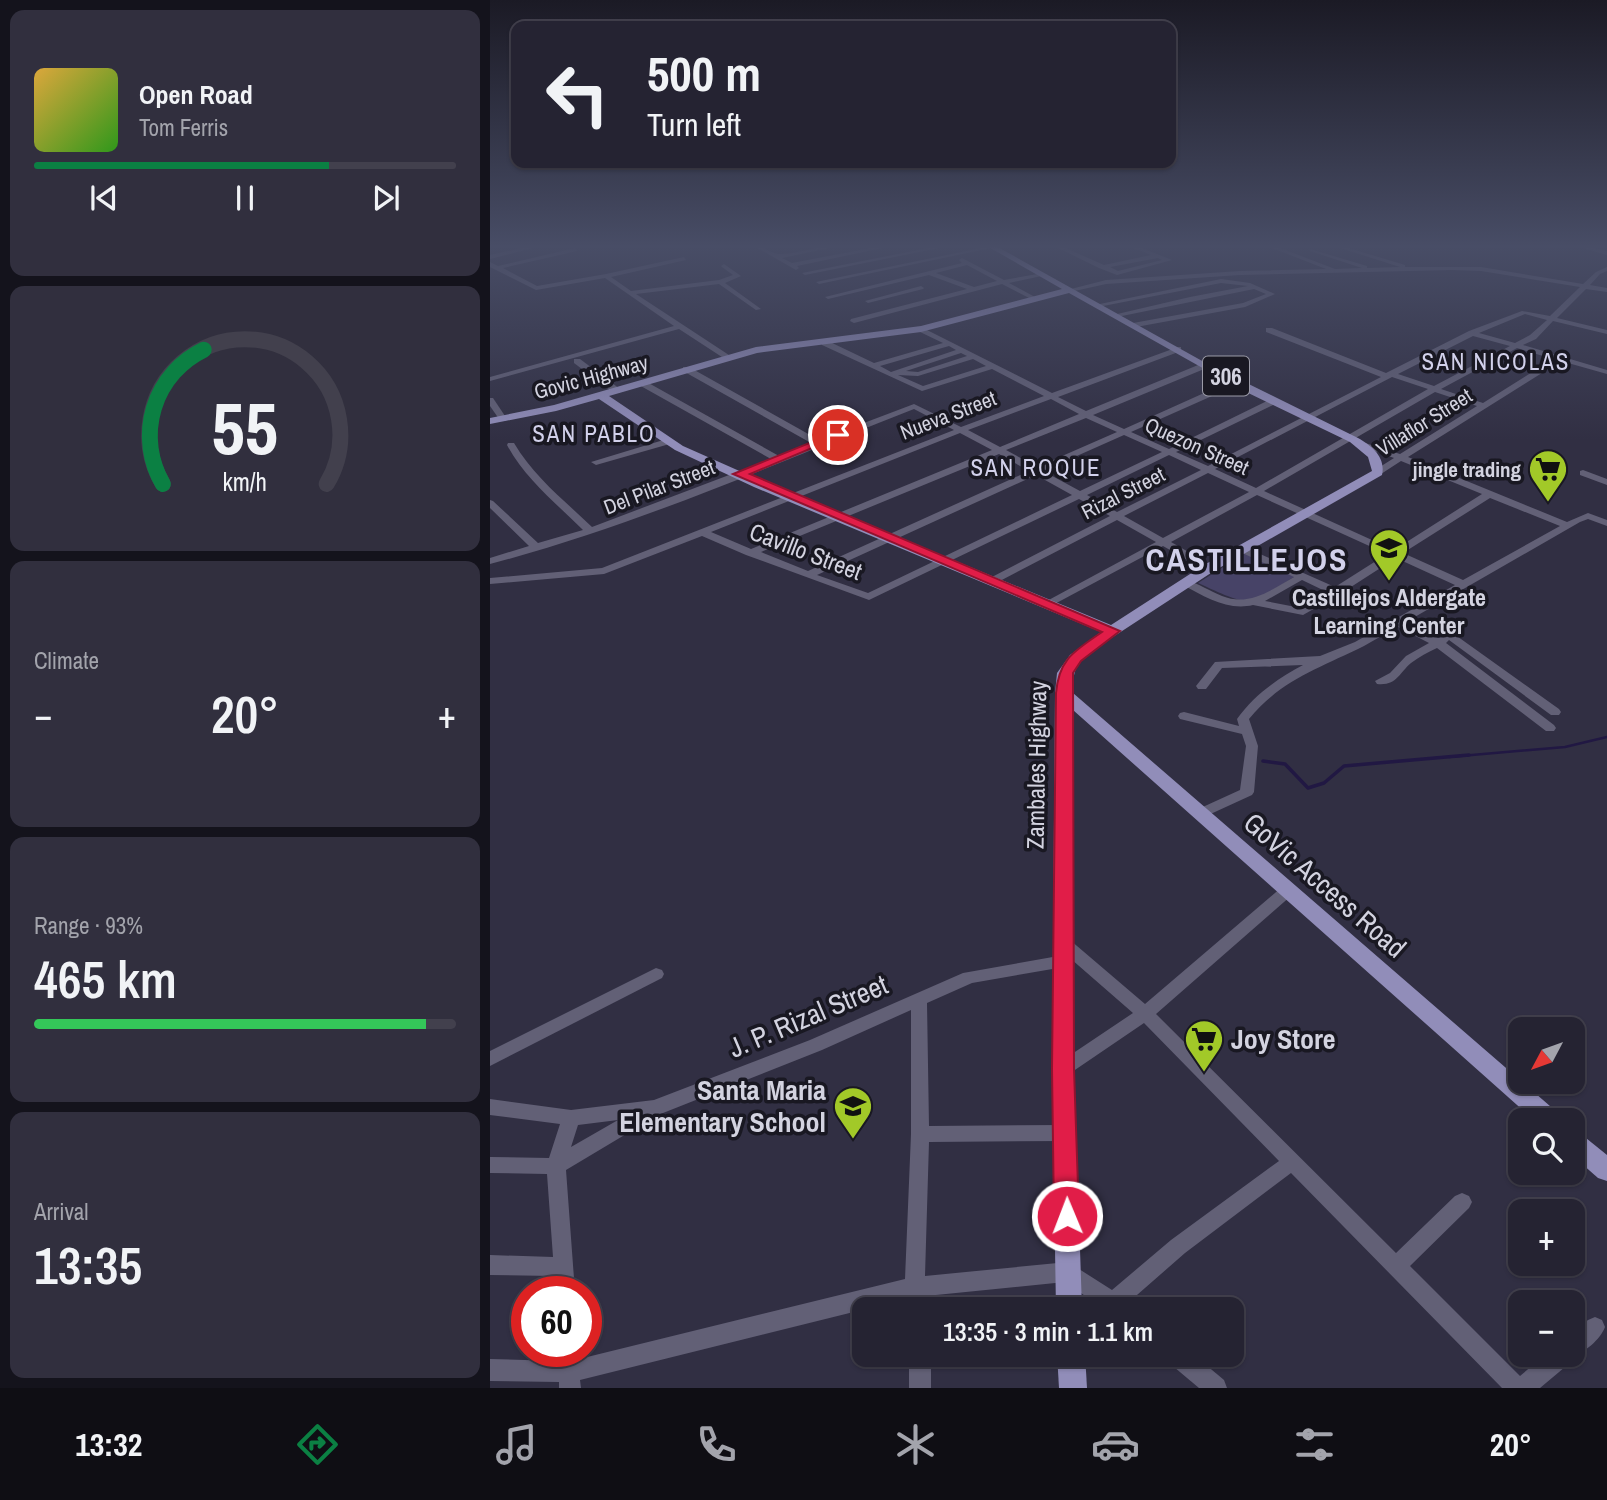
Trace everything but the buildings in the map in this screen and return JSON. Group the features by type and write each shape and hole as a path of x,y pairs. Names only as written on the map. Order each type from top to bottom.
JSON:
{"main road":[{"name":"Govic Highway","path":"490,421 601,396 756,350 921,330 988,311"},
{"name":"306","path":"1109,311 1272,402 1362,445 1378,461 1378,471"},
{"path":"601,396 670,441 790,498 1112,631"},
{"name":"Zambales Highway","path":"1069,1297 1063,1069 1065,673 1075,658 1112,631 1209,568 1378,471"},
{"name":"GoVic Access Road","path":"1063,693 1536,1108"},
{"path":"1585,1151 1607,1170"},
{"path":"1072,1367 1073,1388"}],"street":[{"path":"656,311 728,357"},
{"path":"854,321 887,311"},
{"path":"1117,315 1138,311"},
{"path":"1136,325 1210,311"},
{"path":"1049,604 1256,492 1434,389 1533,337 1561,311"},
{"name":"Rizal Street","path":"994,580 1472,333 1524,312 1607,332"},
{"path":"490,379 679,327"},
{"name":"Quezon Street","path":"921,330 1085,414 1464,585"},
{"path":"1269,330 1388,375 1482,405"},
{"path":"1472,333 1607,372"},
{"path":"825,343 922,389 991,367"},
{"path":"872,366 949,344"},
{"name":"Nueva Street","path":"490,581 604,571 961,430 1178,349"},
{"path":"892,373 963,350"},
{"path":"892,373 918,374 975,356"},
{"name":"Villaflor Street","path":"1378,471 1560,358"},
{"path":"577,361 617,391"},
{"path":"750,553 1206,365"},
{"path":"686,369 817,443"},
{"path":"808,576 888,537 1236,382"},
{"path":"642,383 777,459"},
{"path":"490,400 503,419"},
{"name":"Cavillo Street","path":"703,533 808,576 869,597 1272,402"},
{"name":"Del Pilar Street","path":"490,561 590,531 914,406 999,450 1209,568"},
{"path":"596,462 670,441"},
{"path":"511,445 516,459 527,471 590,531"},
{"path":"1362,445 1399,457 1569,526"},
{"path":"1583,473 1607,482"},
{"path":"1257,603 1303,612 1491,493"},
{"path":"491,501 536,547"},
{"path":"1199,814 1247,792 1252,746 1244,731 1243,719 1249,709 1286,680 1325,657 1359,643 1588,516 1607,523"},
{"path":"1242,549 1336,592"},
{"path":"1187,583 1239,607 1257,603 1302,576"},
{"path":"1397,622 1447,638 1555,712"},
{"path":"1381,681 1395,675 1399,666 1409,658 1447,638"},
{"path":"1447,638 1550,728"},
{"path":"1202,686 1219,664 1290,663 1325,657"},
{"path":"1184,716 1244,731"},
{"path":"1063,1069 1145,1014 1287,891"},
{"path":"1064,952 1145,1014 1517,1388"},
{"name":"J. P. Rizal Street","path":"490,1107 571,1118 655,1108 816,1045 969,976 1064,952"},
{"path":"490,1059 656,974"},
{"path":"916,1297 920,1134 919,1000"},
{"path":"490,1166 556,1166 655,1108"},
{"path":"564,1276 556,1166 571,1118"},
{"path":"920,1134 1065,1133"},
{"path":"1125,1297 1138,1279 1182,1243 1292,1162"},
{"path":"1396,1266 1462,1202"},
{"path":"490,1265 564,1267"},
{"path":"490,1370 569,1370 915,1287 1068,1272 1105,1297"},
{"path":"1585,1336 1595,1328"},
{"path":"920,1367 920,1388"},
{"path":"1191,1367 1216,1388"},
{"path":"1523,1388 1548,1367"}],"shaded area":[{"path":"1247,552 1297,575 1268,593 1249,600 1230,597 1198,583"}],"waterway":[{"path":"1449,757 1565,747 1607,737"},
{"path":"1263,761 1285,764 1308,788 1324,783 1344,766 1469,755"}],"place":[{"name":"jingle trading","path":"1548,503"},
{"name":"Castillejos Aldergate Learning Center","path":"1389,582"},
{"name":"Joy Store","path":"1204,1073"},
{"name":"Santa Maria Elementary School","path":"853,1140"}],"district":[{"name":"SAN NICOLAS","path":"1496,361"},
{"name":"SAN PABLO","path":"594,433"},
{"name":"SAN ROQUE","path":"1036,467"},
{"name":"CASTILLEJOS","path":"1247,559"}],"route":[{"path":"838,435 739,474 790,498 1112,631 1075,658 1065,673 1063,693 1063,1069 1067,1216"}]}
